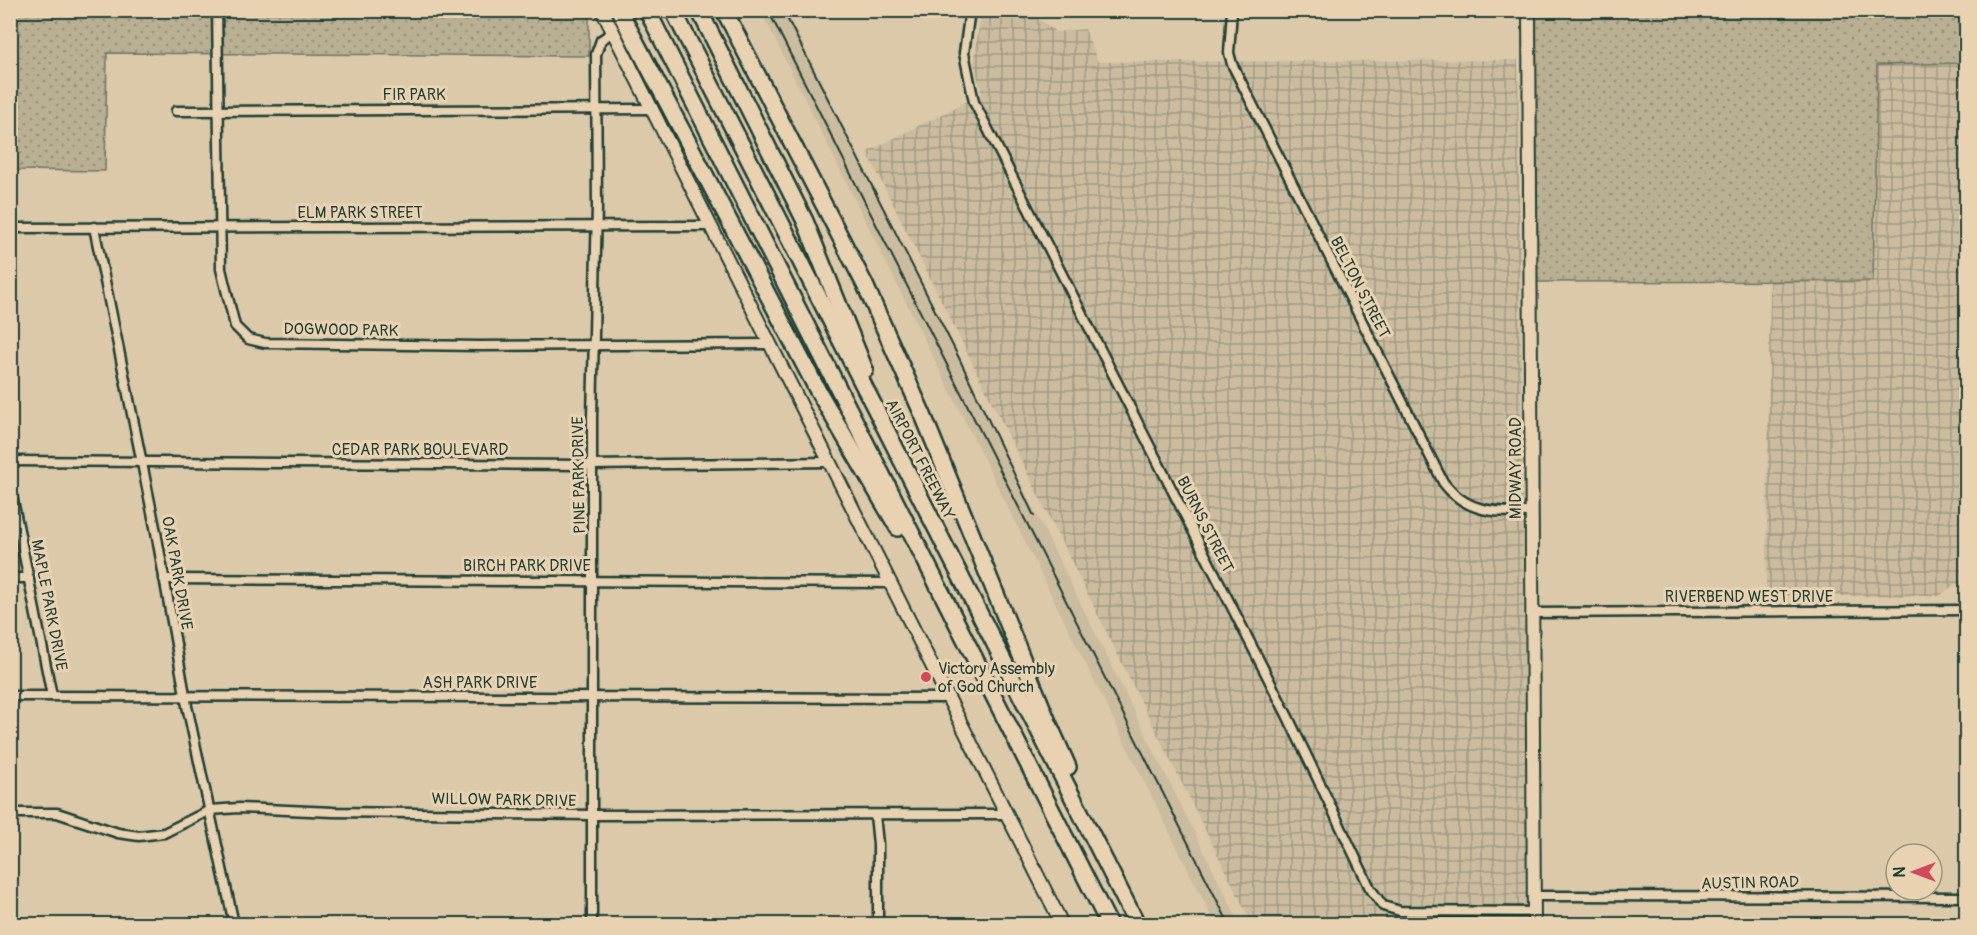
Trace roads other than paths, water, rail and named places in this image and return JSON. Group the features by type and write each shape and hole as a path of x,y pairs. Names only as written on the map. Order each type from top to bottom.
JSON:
{"highway":[{"path":"619,10 818,391 897,527 928,567"},
{"path":"647,10 1108,924"},
{"name":"AIRPORT FREEWAY","path":"673,10 1137,924"},
{"path":"699,10 805,221 902,462"},
{"path":"724,10 880,318 923,415 1047,722 1094,821 1102,853"}],"main road":[{"path":"602,10 1062,924"},
{"name":"MIDWAY ROAD","path":"1529,10 1534,918"}],"street":[{"name":"DOGWOOD PARK","path":"217,10 221,269 235,326 248,339 265,343 594,346 770,344"},
{"name":"BURNS STREET","path":"970,10 964,53 974,102 1287,715 1370,888 1383,906 1400,911 1534,918"},
{"name":"BELTON STREET","path":"1232,10 1229,53 1232,64 1443,482 1460,501 1481,510 1532,512"},
{"name":"PINE PARK DRIVE","path":"592,924 597,48 602,40 613,32"},
{"name":"FIR PARK","path":"176,111 652,109"},
{"name":"ELM PARK STREET","path":"10,228 710,226"},
{"name":"OAK PARK DRIVE","path":"94,227 164,579 185,698 234,924"},
{"name":"CEDAR PARK BOULEVARD","path":"10,461 593,465 830,462"},
{"name":"MAPLE PARK DRIVE","path":"10,485 52,696"},
{"path":"10,578 29,578"},
{"name":"BIRCH PARK DRIVE","path":"164,579 890,582"},
{"name":"RIVERBEND WEST DRIVE","path":"1532,613 1966,610"},
{"name":"ASH PARK DRIVE","path":"10,696 948,698"},
{"name":"WILLOW PARK DRIVE","path":"10,813 57,813 118,833 153,836 210,810 240,808 333,812 592,815 1007,814"},
{"path":"875,815 878,844 878,924"},
{"name":"AUSTIN ROAD","path":"1534,896 1966,897"}],"railway":[{"path":"768,10 1229,924"},
{"path":"783,10 959,358 1034,516"}],"place":[{"name":"Victory Assembly of God Church","path":"926,677"}]}
